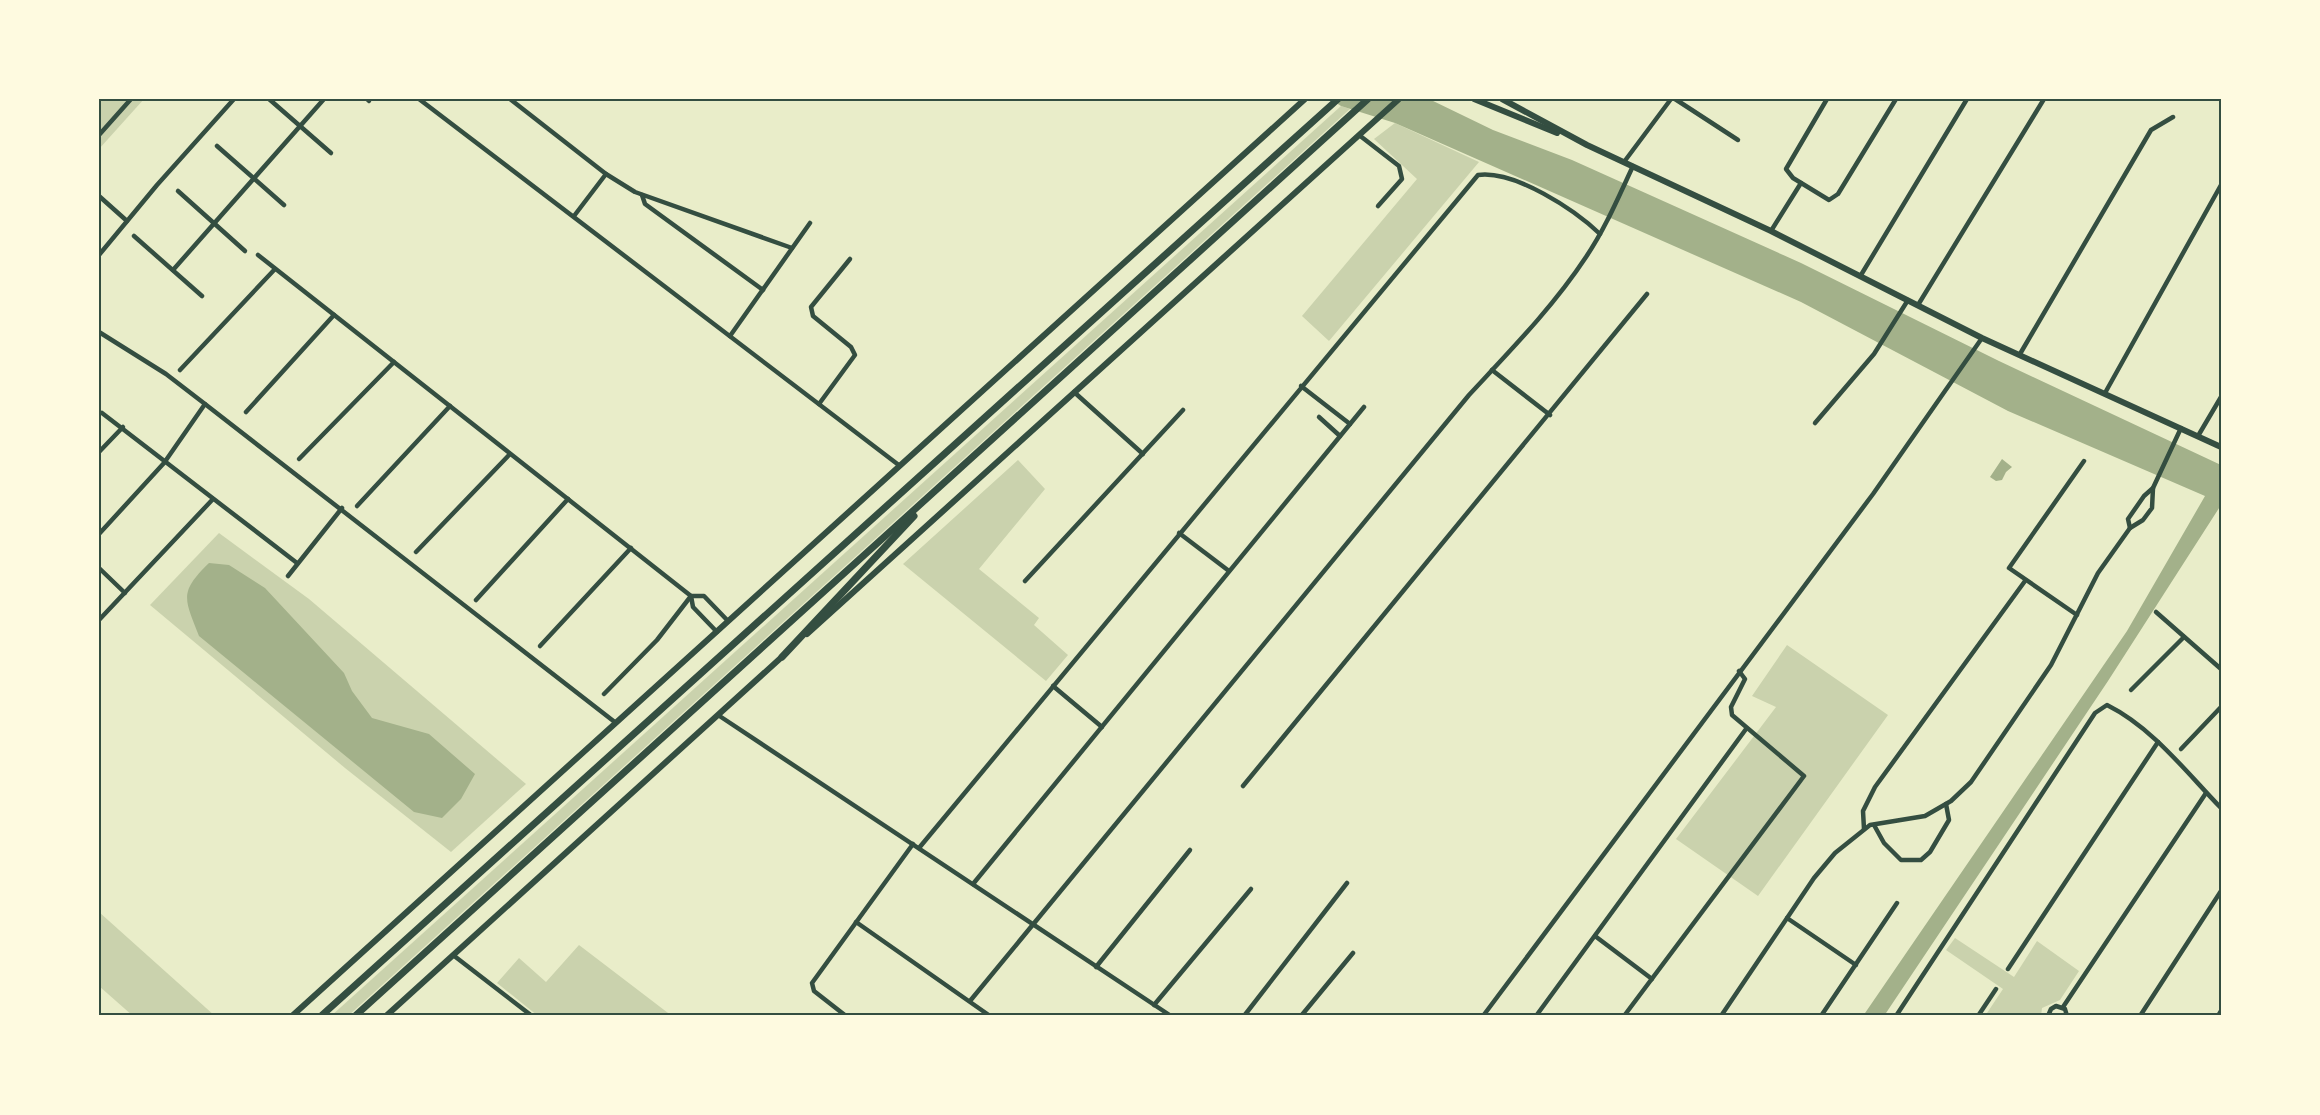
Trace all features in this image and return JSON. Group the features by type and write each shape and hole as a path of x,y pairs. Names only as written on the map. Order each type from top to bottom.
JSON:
{"highway":[{"path":"321,1016 1338,99"},
{"path":"355,1016 1368,99"},
{"path":"782,657 938,489"}],"main road":[{"path":"292,1016 1305,99"},
{"path":"386,1016 1399,99"},
{"path":"1474,99 1633,166 1861,275 1982,338 2221,447"},
{"path":"1502,99 1587,145"}],"street":[{"path":"99,135 131,99"},
{"path":"99,255 234,99"},
{"path":"269,99 331,153"},
{"path":"173,270 324,99"},
{"path":"419,99 900,466"},
{"path":"510,99 606,174 642,195 792,248"},
{"path":"1664,99 1666,105"},
{"path":"1624,162 1666,105 1673,99 1738,140"},
{"path":"1827,99 1786,169 1801,183 1829,200 1838,195 1896,99"},
{"path":"1861,275 1967,99"},
{"path":"1918,305 2044,99"},
{"path":"2020,354 2151,130 2173,117"},
{"path":"1359,135 1399,166 1402,179 1378,206"},
{"path":"217,147 284,205"},
{"path":"970,1001 1585,259 1605,226 1633,166"},
{"path":"574,216 606,174"},
{"path":"919,848 1478,176 1502,177 1552,198 1569,207 1600,234"},
{"path":"1771,231 1801,183"},
{"path":"2105,393 2221,185"},
{"path":"178,191 245,250"},
{"path":"642,195 645,204 763,290"},
{"path":"99,196 127,221"},
{"path":"730,336 810,223"},
{"path":"134,236 202,296"},
{"path":"258,255 691,596 704,596 728,621"},
{"path":"819,404 855,355 851,347 813,316 811,307 850,259"},
{"path":"180,370 275,268"},
{"path":"1243,786 1550,415 1647,294"},
{"path":"1815,423 1874,354 1908,300"},
{"path":"246,412 334,315"},
{"path":"99,332 165,374 205,404 342,508 616,723"},
{"path":"1483,1016 1873,494 1982,338"},
{"path":"299,459 394,362"},
{"path":"1492,370 1550,415"},
{"path":"1301,386 1350,424"},
{"path":"1074,392 1143,453"},
{"path":"2198,436 2221,397"},
{"path":"99,534 164,463 205,404"},
{"path":"357,506 450,406"},
{"path":"973,884 1364,407"},
{"path":"1026,581 1184,410"},
{"path":"102,413 164,463 297,563"},
{"path":"1319,417 1340,436"},
{"path":"99,452 123,428"},
{"path":"2130,528 2128,519 2153,488 2181,428"},
{"path":"416,552 510,454"},
{"path":"2078,615 2008,568 2084,461"},
{"path":"1721,1016 1814,878 1834,854 1864,829 1874,825 1925,816 1946,804 1971,782 2051,665 2098,573 2130,528 2143,520 2152,508 2153,488"},
{"path":"99,620 213,499"},
{"path":"476,600 568,499"},
{"path":"288,576 342,508"},
{"path":"1179,533 1229,571"},
{"path":"540,646 630,548"},
{"path":"99,568 125,593"},
{"path":"1864,829 1863,812 1875,787 2025,581"},
{"path":"691,596 693,607 717,632"},
{"path":"604,694 657,640 691,596"},
{"path":"2156,612 2221,669"},
{"path":"2131,690 2184,637"},
{"path":"1624,1016 1804,776 1746,729 1730,711 1745,679 1739,671"},
{"path":"1053,686 1102,727"},
{"path":"1896,1016 2095,713 2107,705 2122,713 2158,742 2221,808"},
{"path":"2181,748 2221,707"},
{"path":"718,715 1171,1016"},
{"path":"1536,1016 1746,729"},
{"path":"2008,969 2158,742"},
{"path":"2062,1007 2206,792"},
{"path":"1874,825 1884,843 1901,860 1921,860 1930,852 1949,820 1946,804"},
{"path":"846,1016 814,991 812,983 913,844"},
{"path":"1096,967 1190,850"},
{"path":"1244,1016 1347,883"},
{"path":"1154,1005 1251,889"},
{"path":"2140,1016 2221,891"},
{"path":"1821,1016 1897,903"},
{"path":"1787,918 1856,965"},
{"path":"856,922 990,1016"},
{"path":"1595,936 1652,979"},
{"path":"1301,1016 1353,953"},
{"path":"453,955 532,1016"},
{"path":"1978,1016 1996,989"},
{"path":"2048,1016 2053,1007 2062,1007"},
{"path":"2062,1007 2067,1016"},
{"path":"2218,1016 2221,1011"}],"shaded area":[{"path":"99,99 144,99 99,149"},
{"path":"1330,99 1429,99 1493,130 1572,160 1801,263 1999,361 2221,465 2221,505 2108,681 1884,1016 1863,1016 2127,631 2205,496 2008,411 1801,302 1395,123 1341,106"},
{"path":"1341,106 1350,109 348,1016 331,1016"},
{"path":"1395,123 1479,162 1329,341 1302,316 1417,179 1374,139"},
{"path":"2002,459 2012,467 2002,480 1996,481 1990,477"},
{"path":"1018,460 1045,489 979,569 1039,618 1034,625 1068,655 1046,681 903,564"},
{"path":"219,533 309,599 526,784 451,852 345,768 150,605"},
{"path":"209,563 229,565 265,588 344,673 352,691 372,718 429,734 475,774 461,799 442,818 414,812 199,636 190,613 187,597 192,582"},
{"path":"1787,645 1888,715 1758,896 1676,839 1776,707 1752,696"},
{"path":"99,912 215,1016 133,1016 99,986"},
{"path":"1955,938 2014,977 2037,941 2079,971 2060,1000 2042,1008 2041,1016 1985,1016 2003,989 1946,950"},
{"path":"579,945 672,1016 538,1016 497,983 519,958 546,982"}]}
